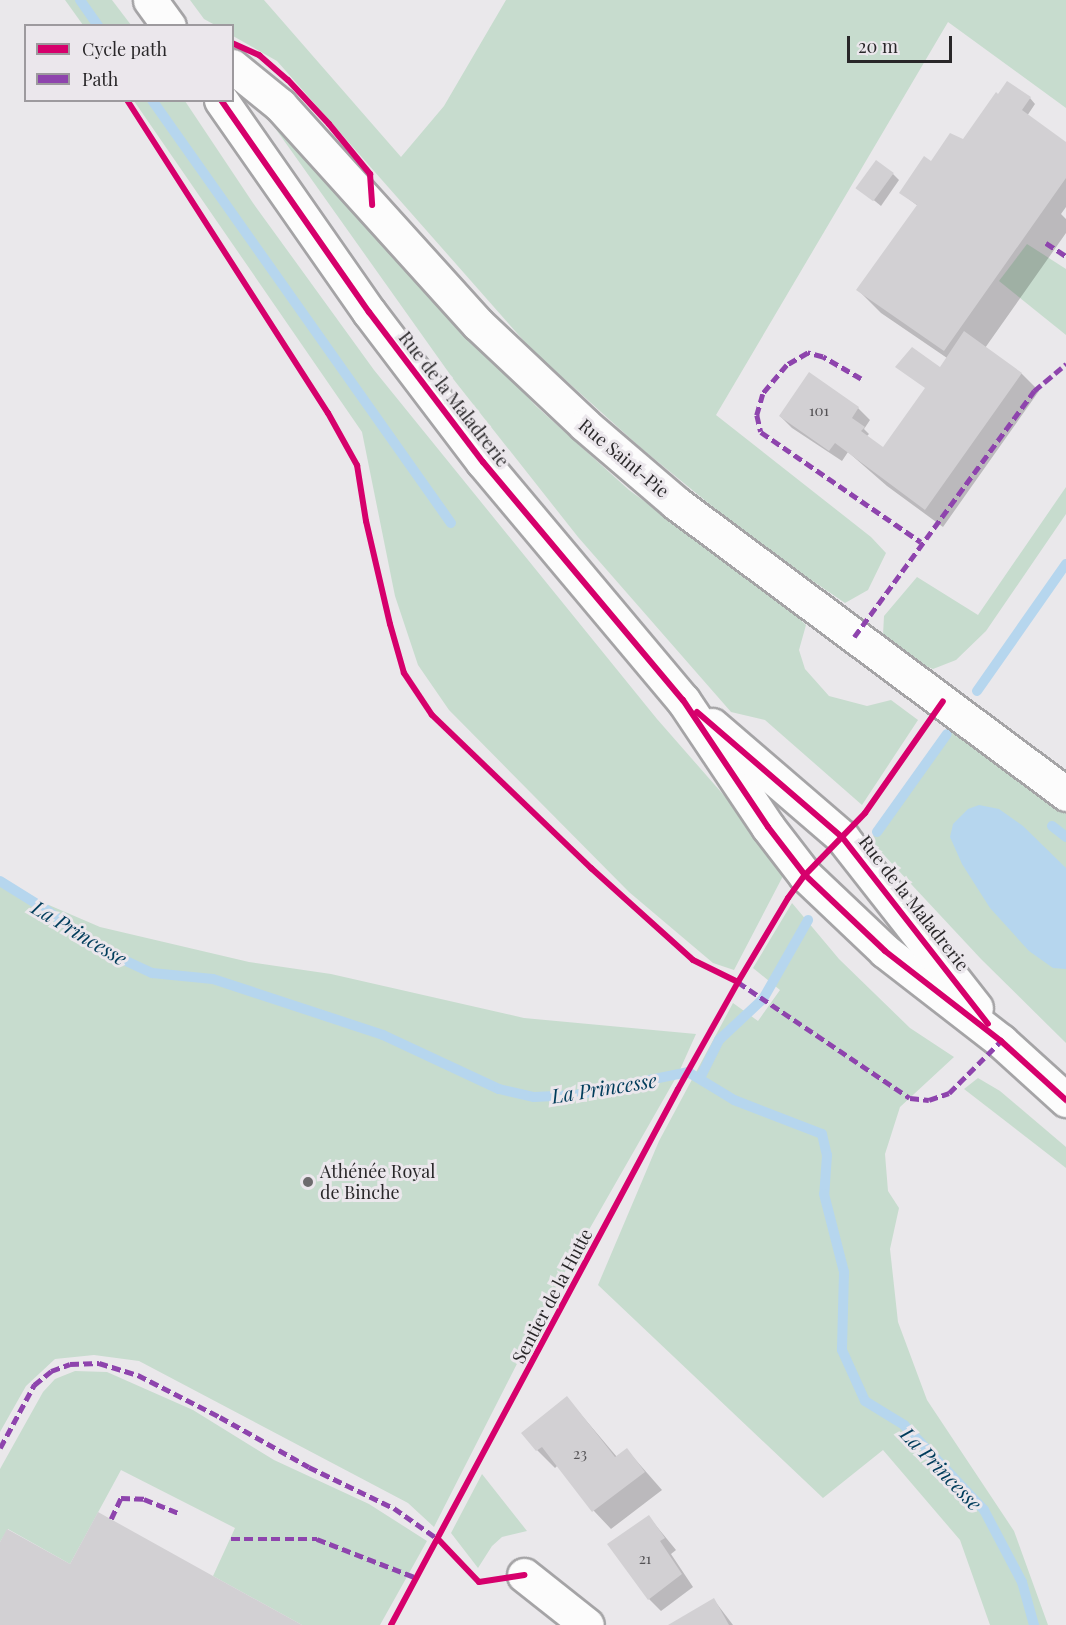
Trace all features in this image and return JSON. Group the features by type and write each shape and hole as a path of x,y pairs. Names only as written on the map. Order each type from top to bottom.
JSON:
{"main road":[{"path":"150,0 168,24"},
{"name":"Rue Saint-Pie","path":"234,68 280,105 478,324 530,376 676,502 1066,794"},
{"name":"Rue de la Maladrerie","path":"222,102 369,312 476,453 578,578 683,700 768,827 805,875 885,951 1001,1041 1066,1100"},
{"name":"Rue de la Maladrerie","path":"683,700 842,837 913,924 1001,1041"},
{"path":"524,1575 587,1625"}],"green space":[{"path":"65,0 112,0 130,24 82,24"},
{"path":"190,0 264,0 401,157 444,106 506,0 1066,0 1066,108 948,22 716,415 871,537 886,553 868,590 845,603 757,543 641,448 531,349 277,61 234,37 234,24 213,24 204,19"},
{"path":"135,102 186,102 253,203 374,370 657,719 728,800 783,876 734,970 713,963 629,892 449,710 418,665 395,596 362,432"},
{"path":"258,104 536,406 629,490 706,546 759,580 806,625 799,650 805,669 829,696 867,706 891,700 918,720 862,805 765,720 731,712 578,537 454,380"},
{"path":"1027,244 1066,269 1066,335 999,281"},
{"path":"1066,487 1066,514 986,631 956,660 933,669 913,661 883,635 884,616 917,577 978,615"},
{"path":"955,728 1066,805 1066,1043 981,959 870,840"},
{"name":"Athénée Royal de Binche","path":"0,884 100,927 249,962 331,974 524,1018 696,1034 678,1074 554,1291 434,1527 408,1503 139,1361 94,1355 55,1359 26,1386 0,1432"},
{"path":"792,903 839,959 910,1028 954,1057 900,1107 885,1154 888,1191 899,1208 890,1249 898,1322 927,1400 1014,1531 1048,1625 990,1625 960,1540 883,1450 823,1498 598,1285 659,1141 733,1003 758,1021 780,990 753,968"},
{"path":"978,1078 1000,1091 1066,1147 1066,1168 964,1089"},
{"path":"75,1371 107,1372 193,1410 274,1460 369,1504 427,1541 380,1625 302,1625 213,1576 235,1528 121,1470 70,1564 8,1529 0,1542 0,1469 43,1392 55,1379"},
{"path":"482,1474 527,1531 502,1537 492,1546 478,1568 451,1533"}],"water":[{"path":"979,805 999,809 1023,826 1066,868 1066,969 1053,968 1029,951 990,908 962,864 950,837 953,824 968,809"}],"building":[{"path":"1007,81 1031,97 1022,110 1066,142 1066,178 944,351 856,290 917,205 899,193 924,156 931,161 950,133 963,139 996,92 998,94"},
{"path":"876,160 894,173 873,201 855,188"},
{"path":"964,331 1022,373 925,510 835,443 829,451 779,416 809,372 859,407 852,418 865,427 861,431 883,447 925,388 895,367 912,347 940,367"},
{"path":"567,1396 615,1457 627,1448 645,1472 592,1512 542,1447 536,1451 521,1433"},
{"path":"98,1512 302,1625 0,1625 0,1542 7,1529 70,1564"},
{"path":"649,1515 665,1538 660,1541 682,1574 648,1600 607,1544"},
{"path":"714,1598 729,1625 668,1625"}],"waterway":[{"path":"80,0 97,24"},
{"path":"153,102 451,523"},
{"path":"977,691 1066,564"},
{"path":"877,832 947,734"},
{"path":"1052,826 1066,837"},
{"name":"La Princesse","path":"0,881 45,909 98,948 152,973 213,979 383,1035 499,1089 534,1097 576,1095 688,1072 734,1100 822,1134 827,1155 824,1194 844,1272 842,1350 865,1401 904,1425 984,1510 1022,1582 1034,1625"},
{"path":"700,1078 719,1040 763,999 808,920"}],"marked path":[{"path":"1046,243 1066,256"},
{"path":"861,379 823,357 808,353 787,365 763,394 757,415 761,432 921,542"},
{"path":"854,637 1034,391 1066,364"},
{"path":"738,982 910,1098 929,1100 949,1093 1001,1041"},
{"path":"0,1448 34,1385 51,1371 70,1364 99,1363 138,1375 220,1417 309,1467 394,1508 438,1539"},
{"path":"111,1519 121,1498 144,1499 179,1513"},
{"path":"231,1539 317,1539 417,1578"}],"cycle path":[{"path":"234,44 259,55 288,80 329,124 370,174 372,205"},
{"path":"128,102 328,413 357,465 366,521 404,673 432,715 591,868 693,960 738,982"},
{"path":"222,102 369,312 483,462 683,700 768,827 805,875 885,951 1001,1041 1066,1100"},
{"name":"Sentier de la Hutte","path":"391,1625 678,1089 788,898 805,875 865,813 943,701"},
{"path":"697,712 842,837 988,1024"},
{"path":"438,1539 479,1582 524,1575"}],"place":[{"name":"Athénée Royal de Binche","path":"308,1182"}]}
